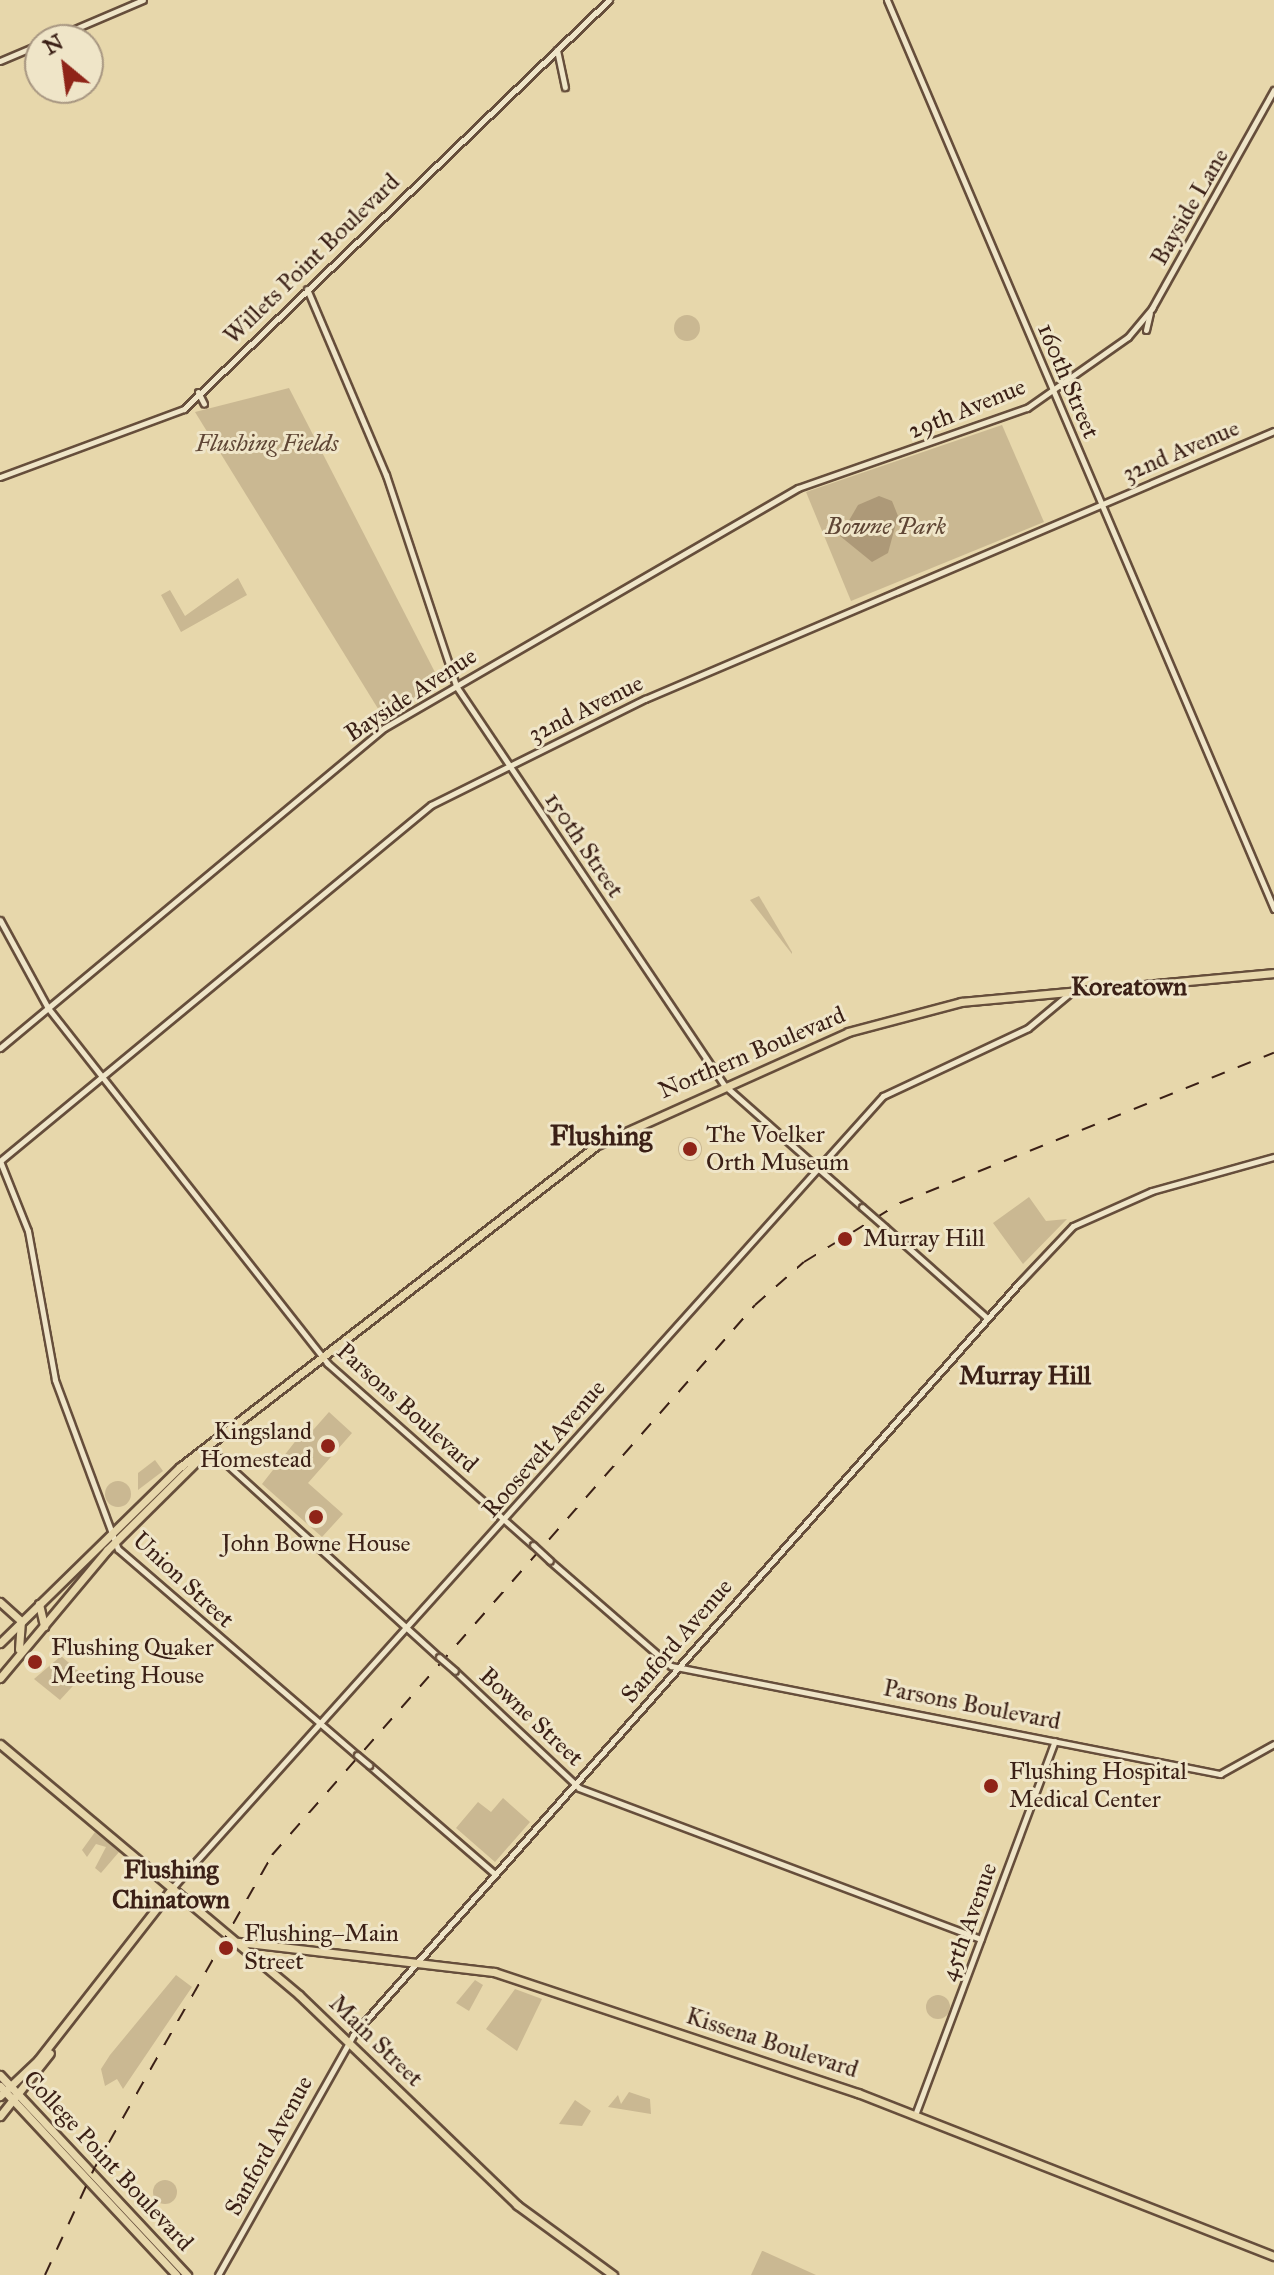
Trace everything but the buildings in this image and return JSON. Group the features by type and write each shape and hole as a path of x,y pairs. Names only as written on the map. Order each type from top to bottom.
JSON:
{"main road":[{"name":"Northern Boulevard","path":"0,1643 110,1529 597,1145 723,1083 848,1032 961,1002 1274,973"},
{"name":"Northern Boulevard","path":"0,1678 107,1550 209,1448"},
{"path":"0,1602 21,1621 24,1634 15,1661"},
{"path":"39,1602 44,1626"},
{"path":"7,1635 24,1634"},
{"name":"Main Street","path":"0,1744 238,1942 348,2042 517,2205 613,2275"},
{"name":"Roosevelt Avenue","path":"0,2116 17,2100 173,1887"},
{"name":"Kissena Boulevard","path":"238,1942 494,1972 915,2115 1274,2256"},
{"name":"Roosevelt Avenue","path":"4,2090 93,1993"},
{"name":"College Point Boulevard","path":"0,2075 4,2090 187,2275"},
{"name":"College Point Boulevard","path":"17,2100 66,2158 176,2275"}],"street":[{"path":"87,24 143,0"},
{"name":"Willets Point Boulevard","path":"0,477 184,409 198,392 609,0"},
{"name":"160th Street","path":"887,0 1274,909"},
{"path":"557,50 565,87"},
{"path":"0,61 24,51"},
{"name":"Bayside Lane","path":"1128,337 1152,308 1272,99 1274,90"},
{"name":"150th Street","path":"307,289 386,475 456,686 509,767 723,1083 987,1318"},
{"path":"1146,330 1152,308"},
{"name":"29th Avenue","path":"850,472 954,438 1053,392 1128,337"},
{"path":"198,392 204,404"},
{"name":"32nd Avenue","path":"0,1161 421,811 645,699 1274,431"},
{"name":"Bayside Avenue","path":"0,1048 384,728 798,488 850,472"},
{"name":"Parsons Boulevard","path":"0,920 48,1008 323,1358 550,1561 679,1666 1220,1774 1274,1744"},
{"name":"Roosevelt Avenue","path":"173,1887 410,1630 883,1096 1028,1028 1071,992"},
{"name":"Sanford Avenue","path":"218,2275 348,2042 987,1318 1073,1226 1156,1190 1274,1157"},
{"name":"Union Street","path":"0,1161 28,1231 55,1380 116,1542 495,1874"},
{"name":"Bowne Street","path":"209,1448 576,1783 981,1939"},
{"name":"45th Avenue","path":"915,2115 1056,1741"}],"green space":[{"path":"687,315 696,319 700,328 696,337 687,341 678,337 674,328 678,319"},
{"name":"Flushing Fields","path":"289,388 441,684 385,720 195,412"},
{"name":"Bowne Park","path":"1002,425 1044,522 851,601 806,492"},
{"path":"238,578 247,595 181,632 161,595 170,590 185,616"},
{"path":"759,896 792,952 792,954 750,900"},
{"name":"The Voelker Orth Museum","path":"690,1137 699,1140 702,1149 699,1158 690,1161 681,1158 678,1149 681,1140"},
{"path":"1029,1197 1046,1221 1067,1219 1023,1264 993,1223"},
{"path":"329,1412 352,1433 308,1483 343,1514 322,1537 262,1484 301,1434 306,1438"},
{"path":"155,1460 163,1471 138,1490 138,1473"},
{"path":"118,1481 127,1485 131,1494 127,1503 118,1507 109,1503 105,1494 109,1485"},
{"path":"61,1656 83,1675 60,1700 34,1679"},
{"path":"503,1798 530,1822 495,1862 456,1828 478,1802 491,1812"},
{"path":"95,1832 119,1852 101,1873 95,1868 106,1847 96,1844 87,1857 82,1850"},
{"path":"176,1975 192,1987 123,2089 117,2079 105,2086 101,2069"},
{"path":"475,1980 483,1985 469,2011 456,2003"},
{"path":"515,1989 542,1999 517,2051 486,2029"},
{"path":"938,1995 949,2002 950,2007 943,2018 938,2019 927,2012 926,2007 933,1996"},
{"path":"629,2092 650,2099 651,2114 608,2107 618,2095 621,2104"},
{"path":"575,2100 591,2111 582,2126 559,2124"},
{"path":"165,2180 176,2187 177,2192 170,2203 165,2204 154,2197 153,2192 160,2181"},
{"path":"763,2251 816,2275 751,2275"}],"shaded area":[{"path":"879,496 892,501 898,516 888,553 872,562 840,536 858,505"}],"railway":[{"path":"45,2275 95,2167 272,1855 755,1305 804,1262 900,1203 1274,1053"}],"place":[{"name":"The Voelker Orth Museum","path":"690,1149"},
{"name":"Murray Hill","path":"845,1239"},
{"name":"Kingsland Homestead","path":"328,1446"},
{"name":"John Bowne House","path":"316,1517"},
{"name":"Flushing Quaker Meeting House","path":"35,1662"},
{"name":"Flushing Hospital Medical Center","path":"991,1786"},
{"name":"Flushing–Main Street","path":"226,1948"}],"district":[{"name":"Koreatown","path":"1129,987"},
{"name":"Flushing","path":"601,1136"},
{"name":"Murray Hill","path":"1025,1376"},
{"name":"Flushing Chinatown","path":"171,1885"}]}
